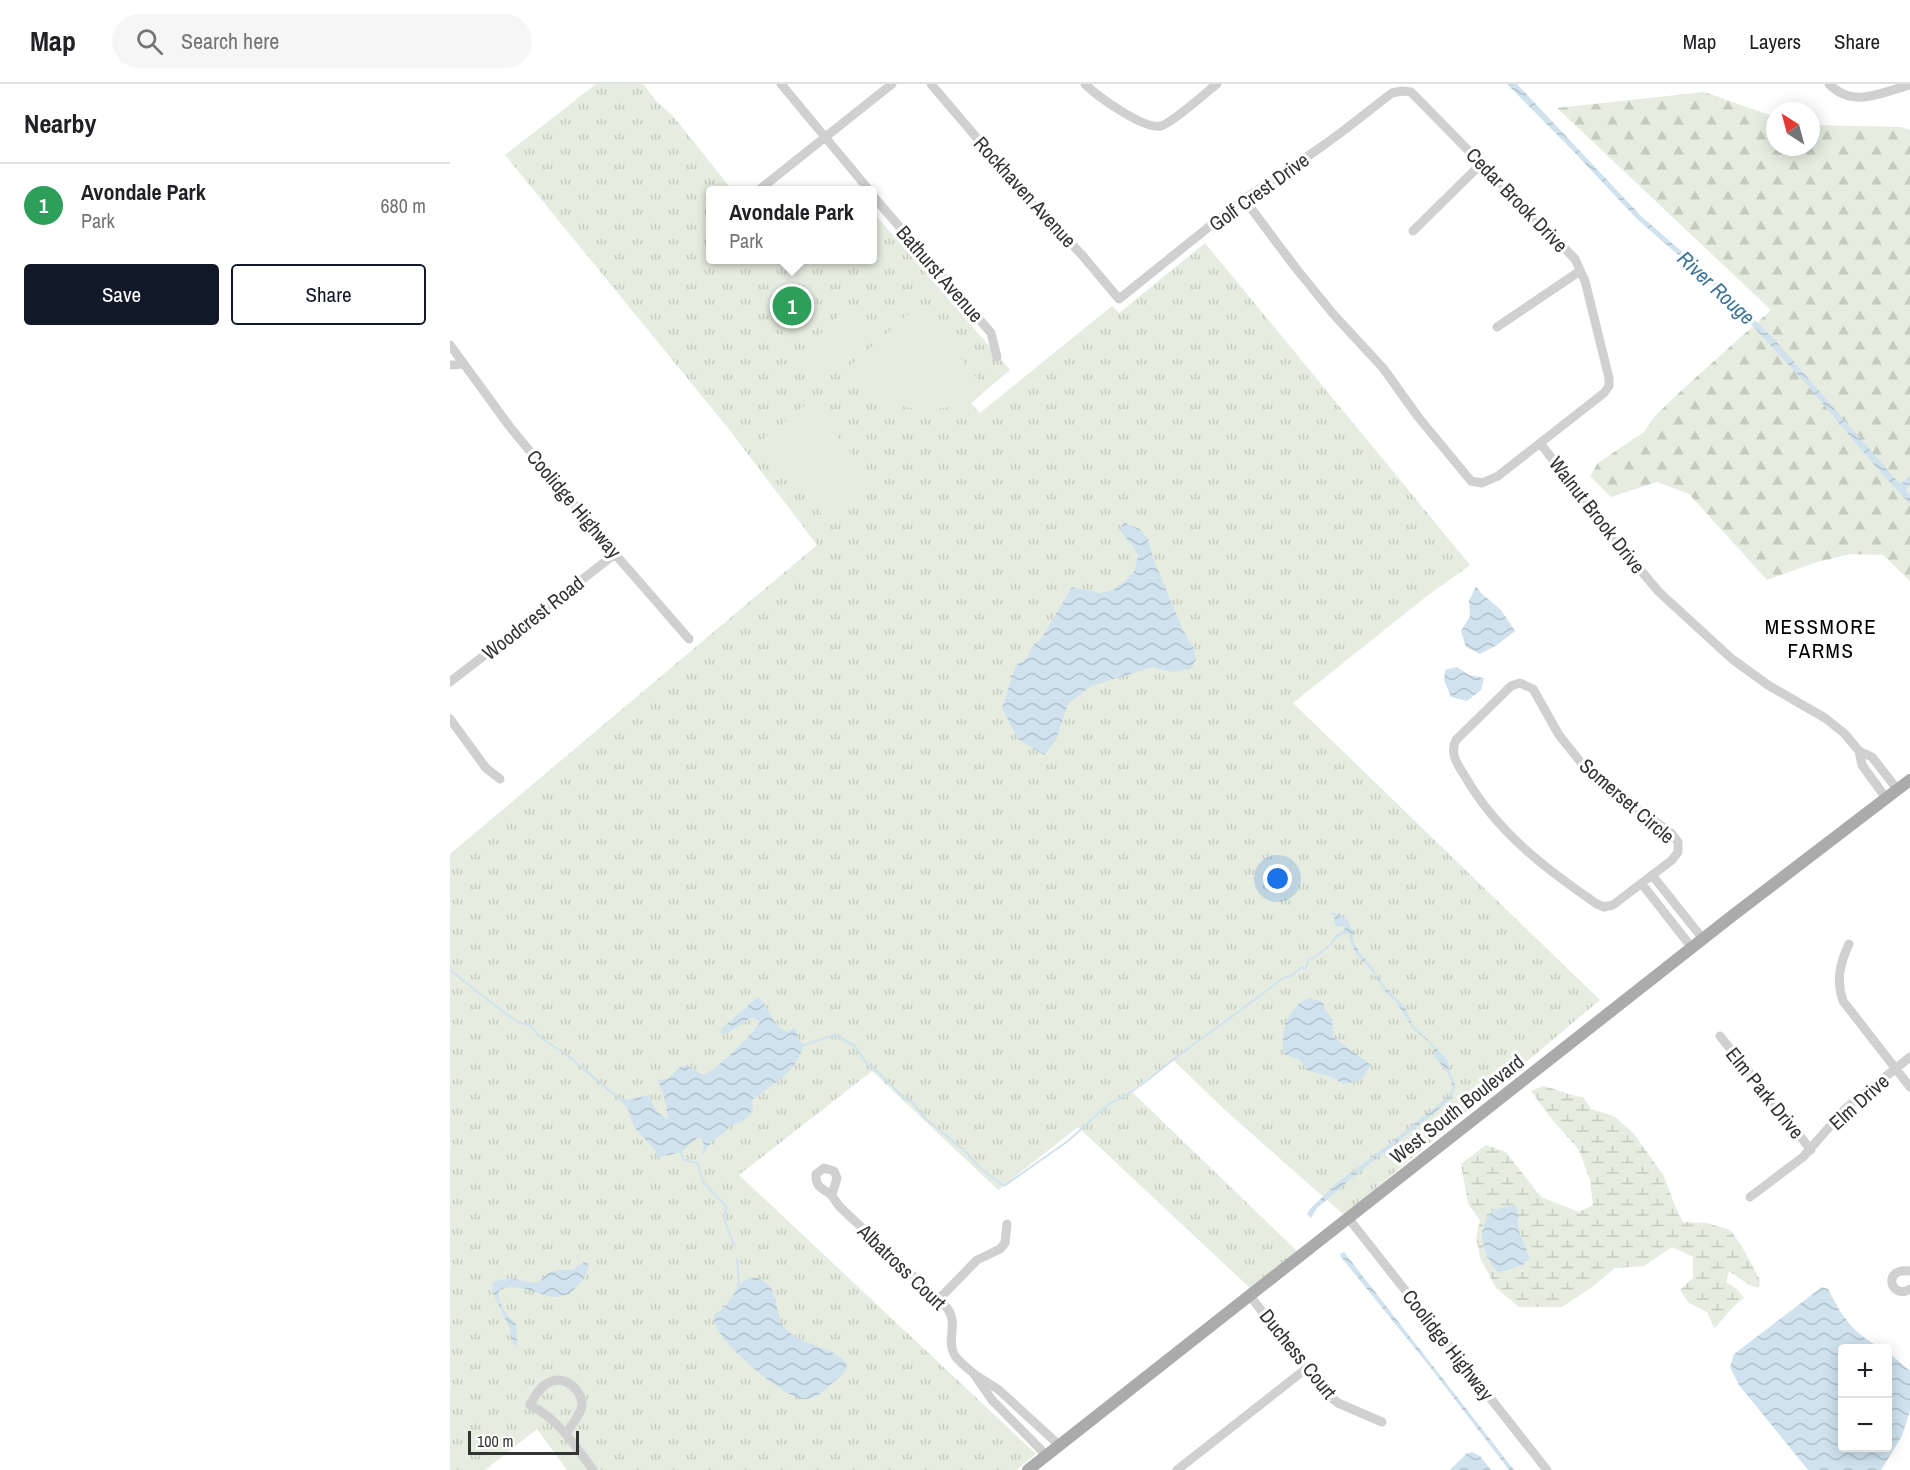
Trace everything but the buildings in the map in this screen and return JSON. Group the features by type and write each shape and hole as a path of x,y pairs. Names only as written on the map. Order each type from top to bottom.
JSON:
{"main road":[{"name":"West South Boulevard","path":"1028,1470 1702,939 1910,780"}],"street":[{"path":"781,84 865,186"},
{"path":"764,186 892,84"},
{"name":"Rockhaven Avenue","path":"931,84 1033,204 1082,255 1119,299"},
{"path":"1085,84 1118,109 1146,123 1160,126 1217,84"},
{"path":"1829,84 1843,95 1858,98 1910,85"},
{"name":"Golf Crest Drive","path":"1119,299 1244,199 1319,149 1392,93 1402,90"},
{"name":"Cedar Brook Drive","path":"1402,90 1415,95 1482,163 1575,259 1580,271 1610,378 1609,386 1604,393 1540,443"},
{"path":"1413,231 1482,163"},
{"name":"Walnut Brook Drive","path":"1244,199 1294,267 1383,368 1419,418 1471,480 1488,482 1540,443 1633,562 1672,605 1732,659 1768,685 1825,718 1844,733 1859,751 1872,757 1898,789"},
{"name":"Bathurst Avenue","path":"877,201 991,333 997,357"},
{"path":"1497,327 1580,271"},
{"name":"Coolidge Highway","path":"450,345 501,416 689,639"},
{"path":"450,365 464,364"},
{"name":"Woodcrest Road","path":"450,682 615,554"},
{"name":"Somerset Circle","path":"1520,683 1533,689 1559,735 1583,765 1603,784 1675,836 1679,845 1676,856 1653,875 1613,905 1604,907 1598,904 1552,873 1519,845 1476,795 1454,758 1454,744 1511,686 1520,683"},
{"path":"450,719 486,768 500,779"},
{"name":"Walnut Brook Drive","path":"1859,751 1862,765 1886,798"},
{"path":"1870,777 1881,768"},
{"path":"1653,875 1702,939"},
{"path":"1642,884 1692,948"},
{"path":"1849,944 1839,970 1839,986 1843,1001 1910,1088"},
{"name":"Elm Park Drive","path":"1720,1036 1811,1150"},
{"name":"Elm Drive","path":"1750,1197 1811,1150 1845,1109 1910,1057"},
{"name":"Albatross Court","path":"832,1195 840,1208 947,1308 953,1319 954,1355 974,1374 999,1390 1059,1445"},
{"name":"Coolidge Highway","path":"1349,1219 1547,1470"},
{"path":"938,1300 972,1264 1000,1249 1005,1243 1007,1224"},
{"path":"1910,1271 1900,1271 1892,1280 1893,1286 1898,1291 1905,1292 1910,1289"},
{"name":"Duchess Court","path":"1250,1296 1327,1394 1338,1403 1382,1422"},
{"path":"1177,1470 1307,1368"},
{"name":"Albatross Court","path":"974,1374 992,1400 1046,1455"},
{"path":"567,1432 582,1405 579,1393 566,1382 553,1381 542,1388 530,1405 567,1432 593,1470"}],"green space":[{"path":"596,84 643,84 657,102 673,116 729,186 706,186 706,264 877,264 877,217 1010,370 971,403 980,413 1112,306 1119,313 1205,243 1470,565 1427,596 1293,703 1600,1000 1344,1215 1226,1111 1173,1060 1131,1091 1297,1251 1250,1288 1078,1127 998,1190 872,1071 739,1175 1036,1454 1016,1470 567,1470 537,1429 485,1470 450,1470 450,854 817,545 728,428 505,155"},
{"path":"1704,92 1766,114 1766,156 1820,156 1820,125 1901,127 1910,130 1910,581 1883,555 1850,554 1814,563 1767,580 1689,494 1657,482 1611,497 1590,476 1598,463 1644,432 1655,416 1684,388 1771,310 1557,108"},
{"path":"800,299 819,321 792,343 773,321"},
{"path":"849,306 876,337 847,363 844,360 823,379 800,353"},
{"path":"913,310 922,311 984,387 954,406 917,409 883,399 844,371"},
{"path":"809,402 874,481 827,520 761,441"},
{"path":"1543,1086 1583,1097 1591,1109 1614,1116 1633,1133 1664,1176 1683,1222 1707,1223 1730,1230 1760,1280 1759,1288 1749,1285 1729,1271 1726,1282 1737,1289 1744,1298 1714,1328 1707,1312 1689,1303 1680,1290 1693,1278 1693,1257 1672,1247 1644,1266 1615,1268 1562,1307 1519,1307 1496,1288 1481,1260 1476,1238 1480,1220 1468,1204 1461,1164 1486,1145 1506,1152 1541,1197 1579,1212 1593,1205 1590,1180 1579,1150 1531,1091","holes":["1487,1217 1519,1217 1519,1231 1530,1258 1523,1265 1516,1265 1504,1272 1494,1265 1487,1255 1482,1243 1482,1228"]}],"water":[{"path":"1507,84 1517,84 1641,216 1710,276 1775,340 1898,482 1902,483 1910,476 1910,483 1906,490 1910,496 1910,504 1808,386 1722,293 1637,219"},
{"path":"1123,521 1140,529 1148,540 1154,561 1183,630 1194,649 1196,660 1191,669 1172,672 1153,667 1091,686 1068,704 1056,740 1044,755 1018,739 1002,708 1016,665 1026,659 1034,644 1041,639 1072,587 1100,593 1111,591 1134,572 1138,556 1121,532"},
{"path":"1476,586 1501,610 1515,631 1497,645 1480,654 1466,647 1461,631 1470,616 1469,601"},
{"path":"1457,667 1469,675 1484,678 1481,690 1467,701 1451,697 1444,680 1445,670"},
{"path":"1331,911 1347,919 1353,931 1353,941 1360,953 1385,987 1405,1007 1412,1024 1447,1059 1455,1087 1444,1105 1352,1178 1317,1208 1311,1218 1307,1214 1310,1209 1338,1182 1444,1100 1453,1087 1448,1073 1435,1057 1434,1050 1427,1040 1413,1029 1395,1000 1386,993 1372,971 1356,954 1349,933 1339,937 1320,955 1309,960 1327,947 1336,935 1345,929 1344,926 1337,927"},
{"path":"758,997 777,1025 787,1032 793,1028 797,1031 798,1039 804,1045 795,1064 783,1077 752,1100 753,1108 750,1115 730,1126 711,1142 702,1156 704,1144 701,1138 697,1138 681,1152 657,1158 655,1150 634,1127 628,1109 616,1096 628,1100 649,1095 658,1112 668,1118 658,1080 668,1079 681,1066 688,1066 703,1075 725,1060 760,1022 752,1017 726,1034 721,1033 722,1028"},
{"path":"1309,998 1323,1002 1325,1010 1332,1019 1333,1037 1371,1065 1361,1080 1344,1084 1329,1076 1308,1071 1299,1059 1283,1053 1283,1037 1290,1014 1301,1002"},
{"path":"1514,1205 1518,1210 1519,1231 1530,1258 1523,1265 1498,1273 1484,1250 1482,1233 1487,1218 1493,1210"},
{"path":"1344,1252 1514,1470 1509,1470 1341,1257 1340,1254"},
{"path":"584,1262 589,1267 579,1285 568,1294 557,1297 512,1287 499,1290 501,1305 516,1324 517,1348 492,1291 493,1282 509,1278 534,1283 540,1281 548,1273 572,1270"},
{"path":"755,1277 770,1287 785,1328 799,1339 840,1357 847,1364 841,1376 815,1397 803,1399 793,1396 764,1377 734,1350 715,1325 714,1315 729,1301 740,1284"},
{"path":"1822,1287 1828,1289 1855,1330 1874,1344 1838,1344 1838,1452 1892,1452 1892,1355 1910,1371 1910,1411 1902,1436 1881,1470 1808,1470 1739,1385 1730,1367 1734,1354"},
{"path":"1472,1452 1480,1456 1491,1470 1450,1470 1466,1454"}],"waterway":[{"path":"804,1045 835,1035 855,1046 867,1064 904,1098 911,1101 927,1120 965,1151 981,1169 1004,1186 1068,1141 1110,1103 1139,1087 1283,978 1291,976 1302,967 1305,969 1309,960"},
{"path":"450,970 506,1014 518,1022 530,1025 541,1038 567,1055 616,1096"},
{"path":"681,1152 683,1159 698,1164 703,1182 726,1206 724,1218 734,1245"},
{"path":"737,1259 739,1283 737,1285"}],"place":[{"name":"Avondale Park","path":"792,306"}],"district":[{"name":"MESSMORE FARMS","path":"1821,639"}],"water label":[{"name":"River Rouge","path":"1716,288"}]}
